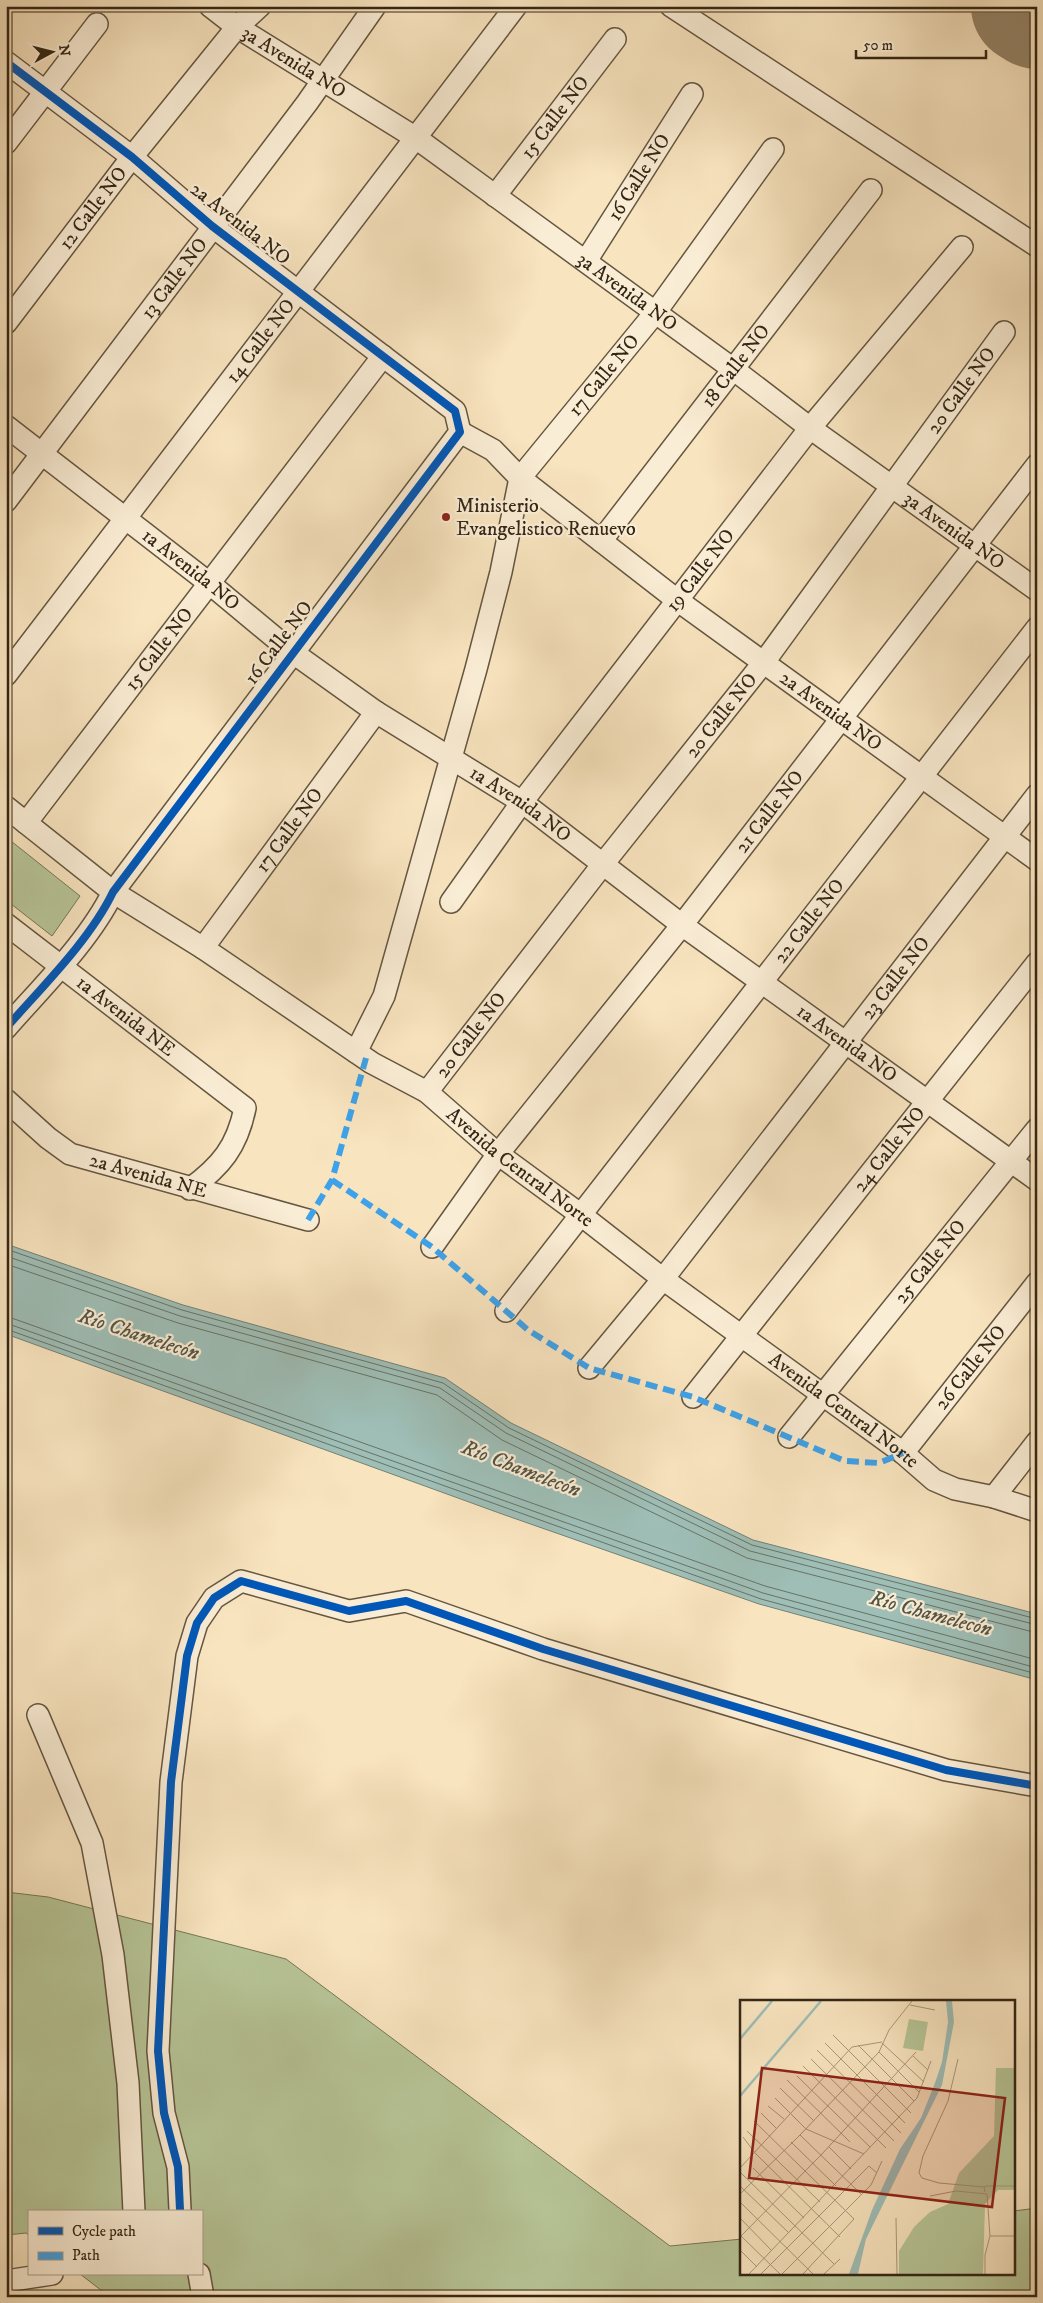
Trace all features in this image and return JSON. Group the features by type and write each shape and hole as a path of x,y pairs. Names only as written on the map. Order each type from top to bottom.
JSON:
{"street":[{"name":"3a Avenida NO","path":"210,6 237,27 416,138 733,369 810,428 1037,590"},
{"name":"12 Calle NO","path":"6,323 132,157 237,27 260,6"},
{"name":"13 Calle NO","path":"6,501 43,455 212,226 307,104 375,6"},
{"name":"14 Calle NO","path":"6,676 516,6"},
{"path":"671,6 1037,246"},
{"path":"6,143 97,24"},
{"name":"15 Calle NO","path":"495,196 615,39"},
{"name":"2a Avenida NO","path":"6,62 132,157 212,226 299,290 383,356 493,450 520,478 677,600 1037,860"},
{"name":"16 Calle NO","path":"586,262 692,94"},
{"name":"17 Calle NO","path":"520,478 655,312 772,149"},
{"name":"18 Calle NO","path":"601,541 870,190"},
{"name":"19 Calle NO","path":"451,902 522,802 810,428 962,248"},
{"name":"20 Calle NO","path":"427,1092 603,864 764,662 1004,332"},
{"name":"15 Calle NO","path":"26,823 383,356"},
{"name":"16 Calle NO","path":"6,1028 59,967 104,910 113,892 292,652 458,422"},
{"name":"1a Avenida NO","path":"6,426 209,583 292,652 376,712 522,802 682,924 1037,1180"},
{"name":"21 Calle NO","path":"432,1247 498,1154 682,924 1037,465"},
{"path":"356,1052 384,996 501,572 520,478"},
{"name":"22 Calle NO","path":"506,1311 763,983 1037,628"},
{"name":"17 Calle NO","path":"203,948 376,712"},
{"name":"23 Calle NO","path":"589,1368 663,1279 1037,795"},
{"name":"Avenida Central Norte","path":"6,807 113,892 203,948 356,1052 427,1092 498,1154 663,1279 903,1453 934,1480 963,1492 994,1497 1037,1511"},
{"name":"1a Avenida NE","path":"6,924 59,967 245,1108 241,1128 229,1152 212,1173 190,1189"},
{"name":"24 Calle NO","path":"693,1398 1037,963"},
{"name":"2a Avenida NE","path":"6,1100 48,1138 70,1154 190,1189 308,1220"},
{"name":"25 Calle NO","path":"788,1437 1037,1129"},
{"name":"26 Calle NO","path":"903,1453 1037,1283"},
{"path":"994,1497 1037,1442"},
{"path":"178,2210 178,2167 164,2113 158,2051 171,1782 187,1656 192,1636 197,1623 214,1598 241,1580 348,1611 406,1600 543,1649 946,1770 1037,1786"},
{"path":"38,1716 92,1843 113,1955 128,2083 134,2210"},
{"path":"6,2281 39,2276"},
{"path":"199,2276 203,2297"}],"green space":[{"path":"6,837 80,896 52,936 6,900"},
{"path":"6,1892 48,1897 286,1959 670,2246 740,2239 740,2276 1016,2276 1016,2211 1037,2208 1037,2297 110,2297 83,2276 202,2276 202,2210 28,2210 28,2234 6,2235"}],"water":[{"name":"Río Chamelecón","path":"6,1244 183,1305 445,1378 511,1423 753,1540 1037,1614 1037,1680 759,1604 502,1514 6,1334"}],"runway":[{"path":"1029,6 1037,11"}],"marked path":[{"path":"308,1220 332,1180 366,1058"},
{"path":"332,1180 432,1247 528,1330 589,1368 693,1397 845,1461 879,1463 903,1453"}],"cycle path":[{"path":"6,62 132,157 212,226 455,411 460,432 113,892 92,928 6,1028"},
{"path":"180,2210 178,2167 164,2113 158,2051 171,1782 187,1656 197,1623 214,1598 241,1581 349,1611 406,1601 543,1649 946,1770 1037,1786"}],"place":[{"name":"Ministerio Evangelistico Renuevo","path":"446,517"}]}
